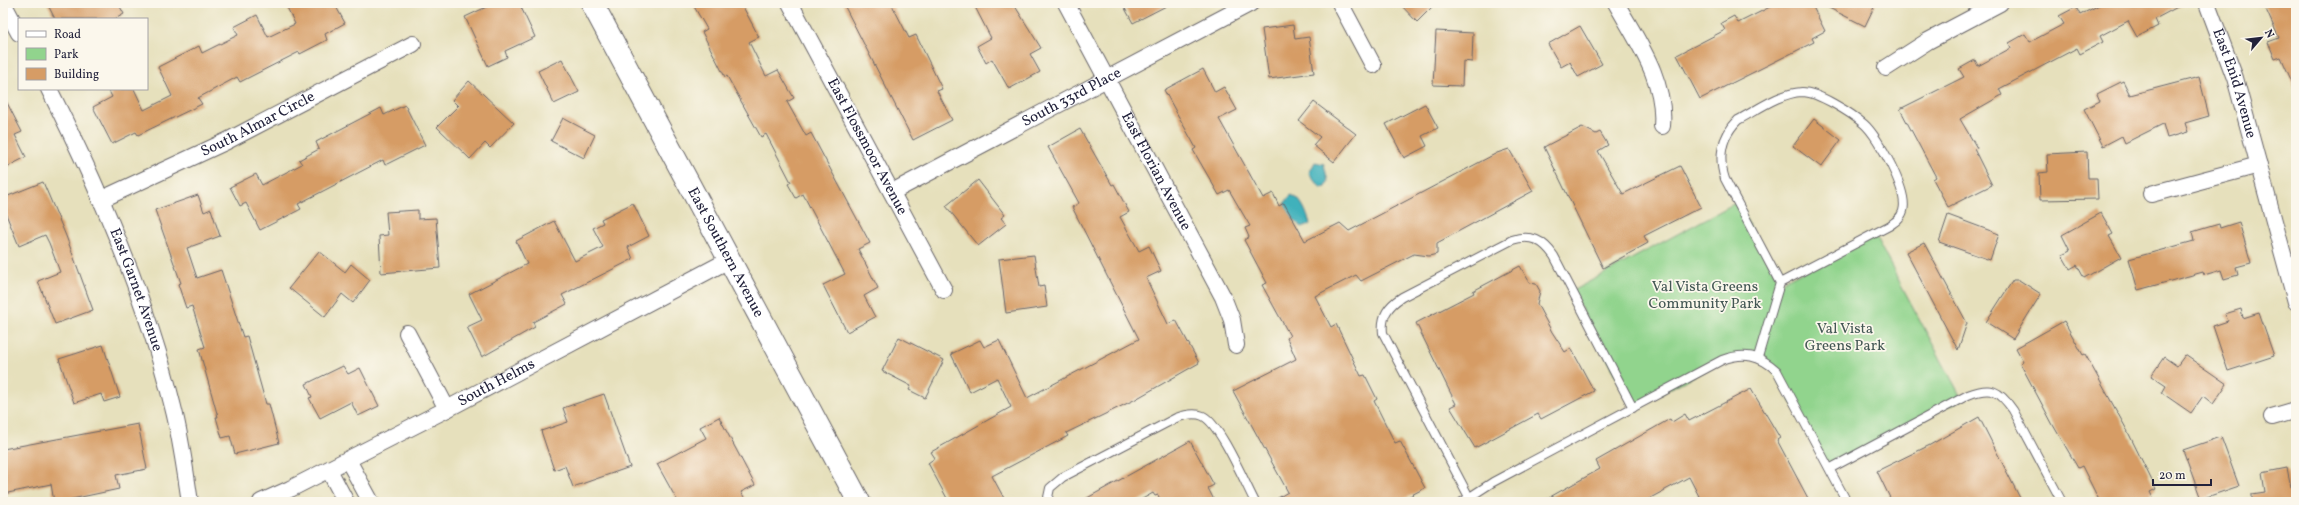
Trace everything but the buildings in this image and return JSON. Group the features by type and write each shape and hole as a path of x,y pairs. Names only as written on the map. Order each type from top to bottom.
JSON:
{"main road":[{"name":"East Southern Avenue","path":"592,3 859,502"}],"street":[{"path":"3,3 18,31"},
{"name":"East Flossmoor Avenue","path":"790,3 944,290"},
{"name":"East Florian Avenue","path":"1066,3 1223,297 1232,320 1236,345"},
{"name":"South 33rd Place","path":"892,192 1251,3"},
{"path":"1340,3 1373,65"},
{"path":"1616,3 1656,79 1663,111 1662,126"},
{"path":"1886,68 1928,41 2000,3"},
{"name":"East Enid Avenue","path":"2207,3 2235,78 2296,302"},
{"name":"South Almar Circle","path":"100,200 226,141 413,44"},
{"name":"East Garnet Avenue","path":"49,90 100,200 143,301 174,407 190,502"},
{"path":"2151,194 2259,165"},
{"name":"South Helms","path":"262,502 329,470 447,409 729,260"},
{"path":"407,333 447,409"},
{"path":"2272,416 2296,410"},
{"path":"348,460 371,502"},
{"path":"329,470 346,502"}],"lane":[{"path":"1758,357 1780,283 1725,179 1722,169 1722,147 1731,127 1738,120 1791,94 1812,94 1856,118 1870,131 1901,187 1904,203 1903,210 1896,221 1889,226 1780,283"},
{"path":"1633,408 1554,256 1544,243 1537,239 1529,237 1512,240 1402,297 1388,308 1384,316 1382,324 1383,334 1466,500 1722,360 1746,355 1758,357 1767,361 1785,383 1848,502"},
{"path":"1831,468 1968,395 1986,389 1995,391 2002,396 2013,410 2062,502"},
{"path":"1046,502 1050,488 1063,477 1176,418 1193,414 1201,415 1215,426 1255,502"}],"green space":[{"path":"1737,202 1780,283 1874,234 1962,399 1831,468 1767,361 1732,356 1633,408 1572,291"}],"water":[{"path":"1315,162 1324,164 1328,182 1326,187 1321,188 1309,173"},
{"path":"1291,195 1298,199 1304,207 1310,224 1303,228 1288,214 1283,205"}],"park label":[{"name":"Val Vista Greens Community Park","path":"1705,296"},
{"name":"Val Vista Greens Park","path":"1845,338"}]}
